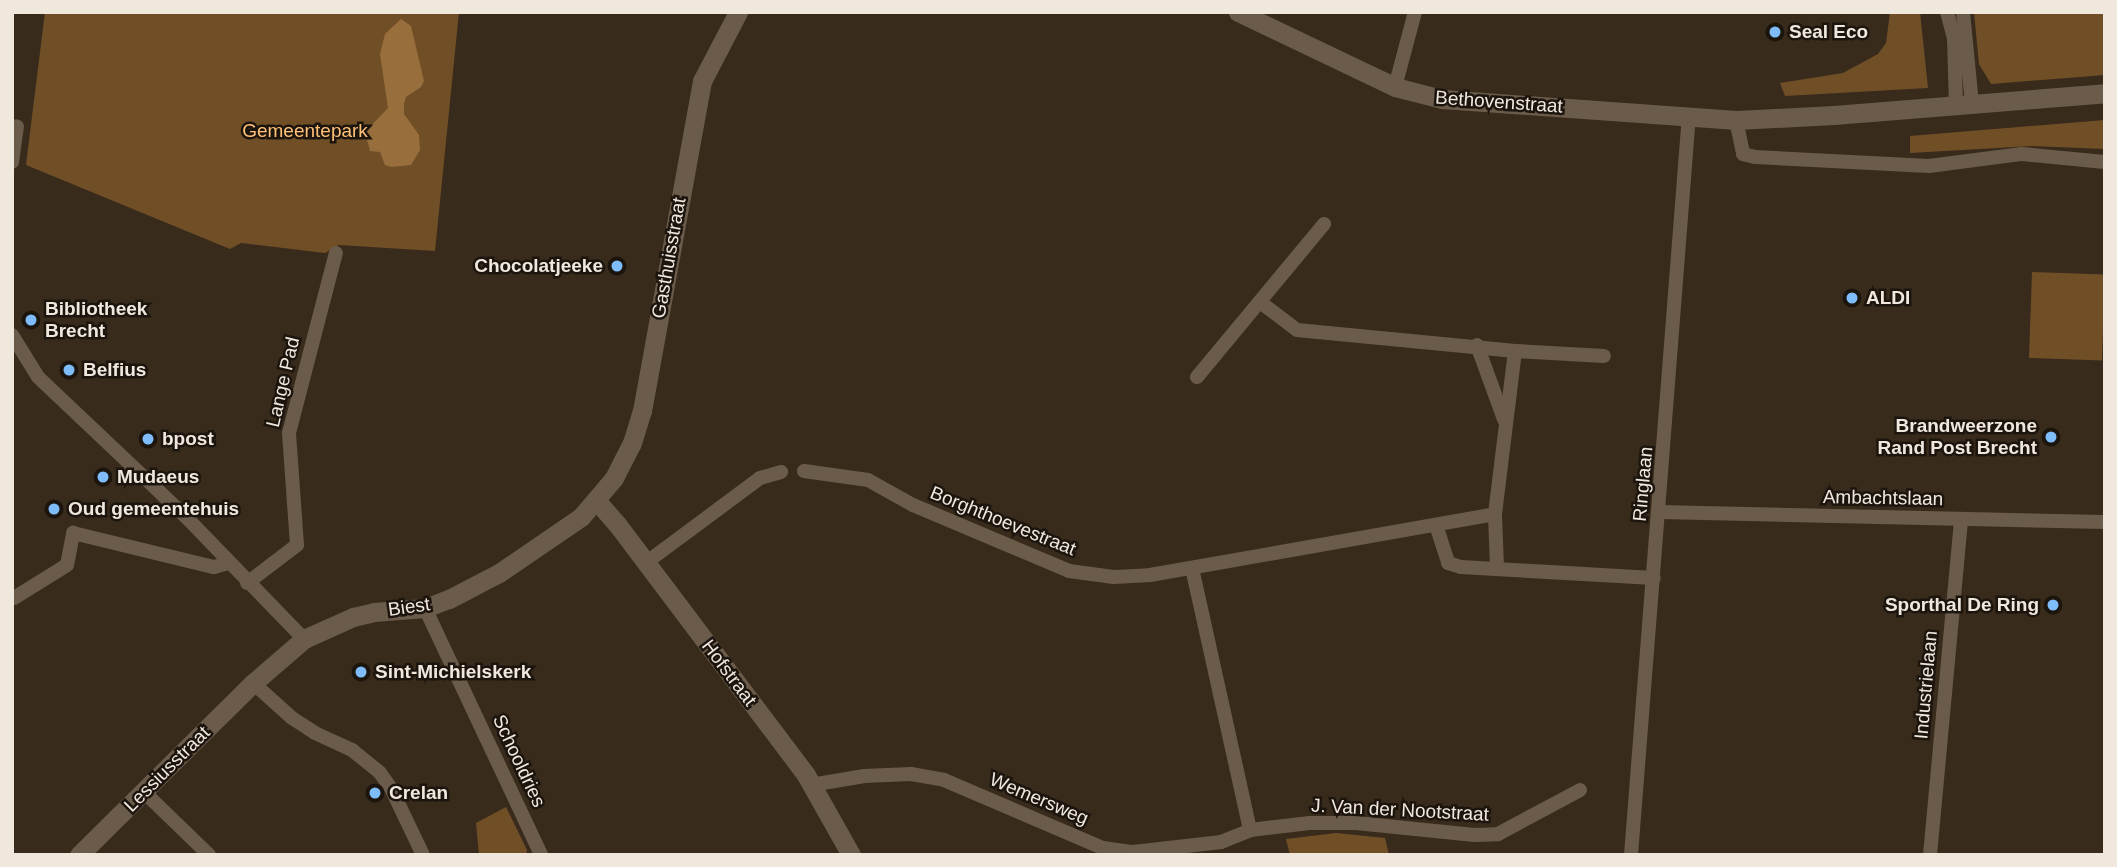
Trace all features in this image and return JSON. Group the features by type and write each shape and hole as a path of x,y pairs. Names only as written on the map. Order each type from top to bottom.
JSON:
{"main road":[{"name":"Gasthuisstraat","path":"596,500 614,478 632,443 642,411 702,80 738,12"},
{"name":"Bethovenstraat","path":"1238,12 1395,87 1442,99 1736,120 2105,93"},
{"name":"Hofstraat","path":"596,500 647,562 811,785 851,855"},
{"name":"Biest","path":"253,682 304,639 332,625 364,614 425,608 449,599 499,573 581,517 596,500"},
{"name":"Lessiusstraat","path":"79,855 253,682"}],"street":[{"path":"1395,87 1415,12"},
{"path":"1947,12 1954,38 1964,104"},
{"path":"1963,12 1964,104"},
{"name":"Ringlaan","path":"1631,855 1689,116"},
{"path":"1736,120 1743,154 1755,157 1929,166 2022,154 2105,162"},
{"path":"12,162 17,126"},
{"path":"1197,377 1324,224"},
{"name":"Lange Pad","path":"247,583 297,545 289,433 336,253"},
{"path":"1260,303 1297,330 1477,345 1516,351 1604,356"},
{"path":"12,335 38,377 189,520 304,639"},
{"path":"1477,345 1505,420"},
{"path":"1497,567 1495,514 1516,351"},
{"name":"Borghthoevestraat","path":"804,471 868,480 913,505 1069,571 1114,577 1192,568 1495,514"},
{"path":"647,562 760,478 782,472"},
{"name":"Ambachtslaan","path":"1660,512 2105,522"},
{"name":"Industrielaan","path":"1930,855 1961,519"},
{"path":"1436,525 1448,563 1461,567 1654,578"},
{"path":"13,601 67,565 73,533 214,567 229,563"},
{"path":"1192,568 1250,830"},
{"name":"Schooldries","path":"425,608 541,855"},
{"path":"253,682 292,718 315,733 352,750 380,773 391,788 423,855"},
{"name":"Wemersweg","path":"811,785 864,776 911,774 944,780 1103,848 1133,852 1221,842 1250,830"},
{"name":"J. Van der Nootstraat","path":"1250,830 1310,822 1356,823 1474,835 1498,834 1580,790"},
{"path":"144,792 209,855"}],"green space":[{"name":"Gemeentepark","path":"45,12 459,12 435,251 339,245 325,253 241,243 230,249 26,165"},
{"path":"1890,12 1920,12 1928,88 1785,96 1780,83 1843,73 1878,54 1886,43"},
{"path":"1974,12 2105,12 2105,75 1991,84 1979,64"},
{"path":"2105,120 2105,149 2032,146 1910,153 1910,136"},
{"path":"2032,272 2105,275 2102,360 2029,358"},
{"path":"506,807 527,850 526,855 479,855 476,823"},
{"path":"1336,833 1385,838 1389,855 1290,855 1286,839"}],"shaded area":[{"path":"401,19 411,26 424,81 421,87 406,97 404,103 404,114 419,135 420,150 411,165 391,167 385,165 380,152 370,151 365,132 388,108 380,54 385,34"}],"place":[{"name":"Seal Eco","path":"1775,32"},
{"name":"Chocolatjeeke","path":"617,266"},
{"name":"ALDI","path":"1852,298"},
{"name":"Bibliotheek Brecht","path":"31,320"},
{"name":"Belfius","path":"69,370"},
{"name":"Brandweerzone Rand Post Brecht","path":"2051,437"},
{"name":"bpost","path":"148,439"},
{"name":"Mudaeus","path":"103,477"},
{"name":"Oud gemeentehuis","path":"54,509"},
{"name":"Sporthal De Ring","path":"2053,605"},
{"name":"Sint-Michielskerk","path":"361,672"},
{"name":"Crelan","path":"375,793"}]}
